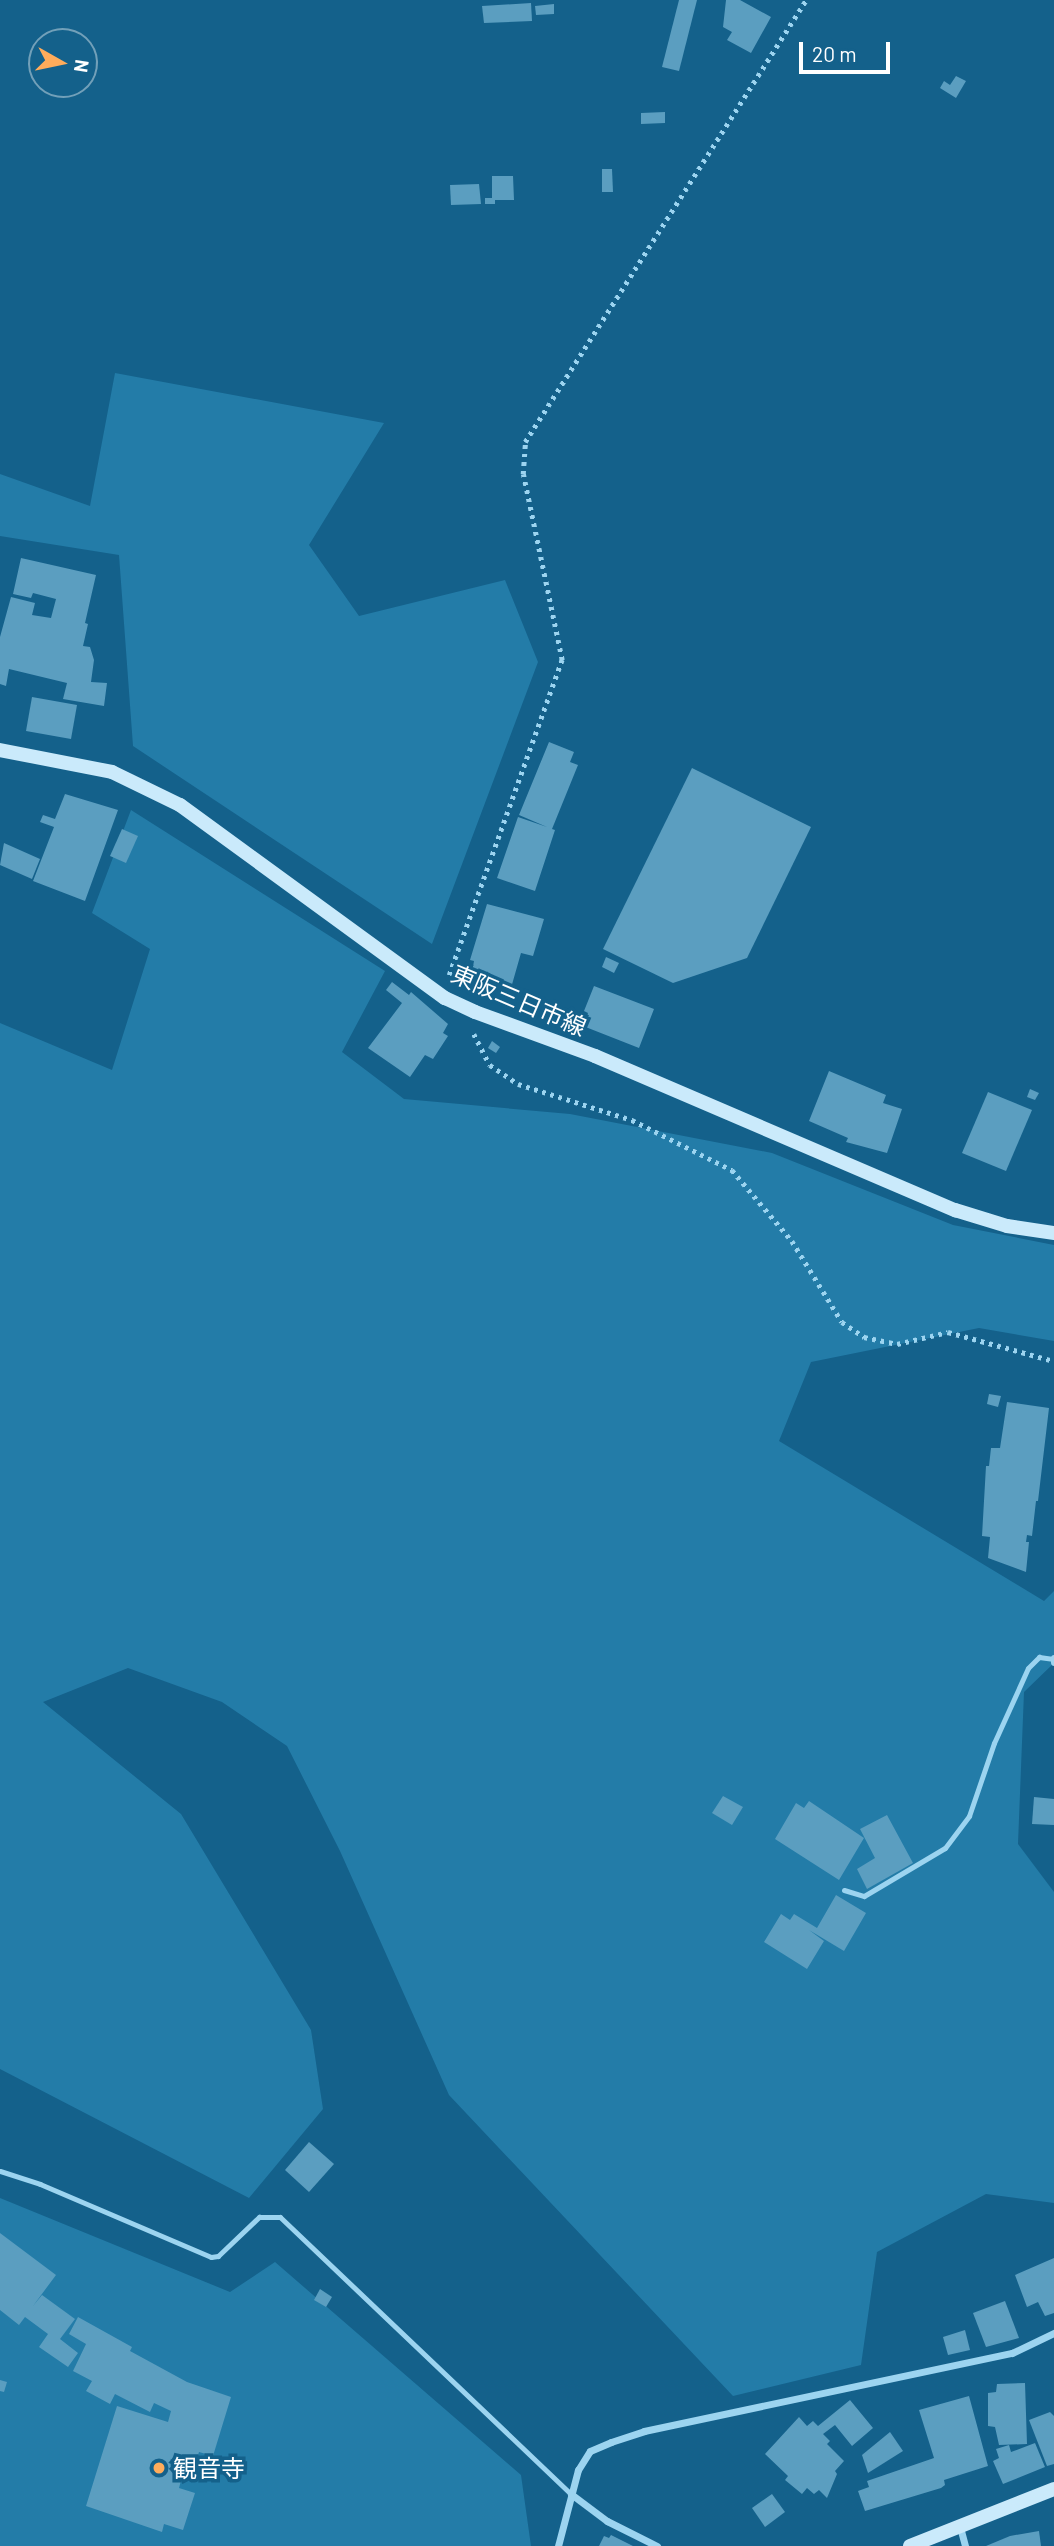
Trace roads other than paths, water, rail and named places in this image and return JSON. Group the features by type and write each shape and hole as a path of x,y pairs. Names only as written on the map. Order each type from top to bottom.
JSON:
{"main road":[{"name":"東阪三日市線","path":"0,750 112,772 180,805 445,998 475,1012 595,1056 955,1210 1007,1226 1054,1233"},
{"path":"910,2546 1054,2489"}],"street":[{"path":"558,2546 578,2470 590,2451 644,2431 1012,2353 1054,2333"},
{"path":"571,2494 607,2521 657,2546"},
{"path":"960,2526 965,2546"}],"lane":[{"path":"844,1890 864,1896 945,1848 969,1816 994,1743 1028,1668 1039,1657 1054,1660"},
{"path":"0,2171 40,2184 211,2257 218,2256 259,2217 280,2217 571,2494"}],"place":[{"name":"観音寺","path":"159,2468"}]}
